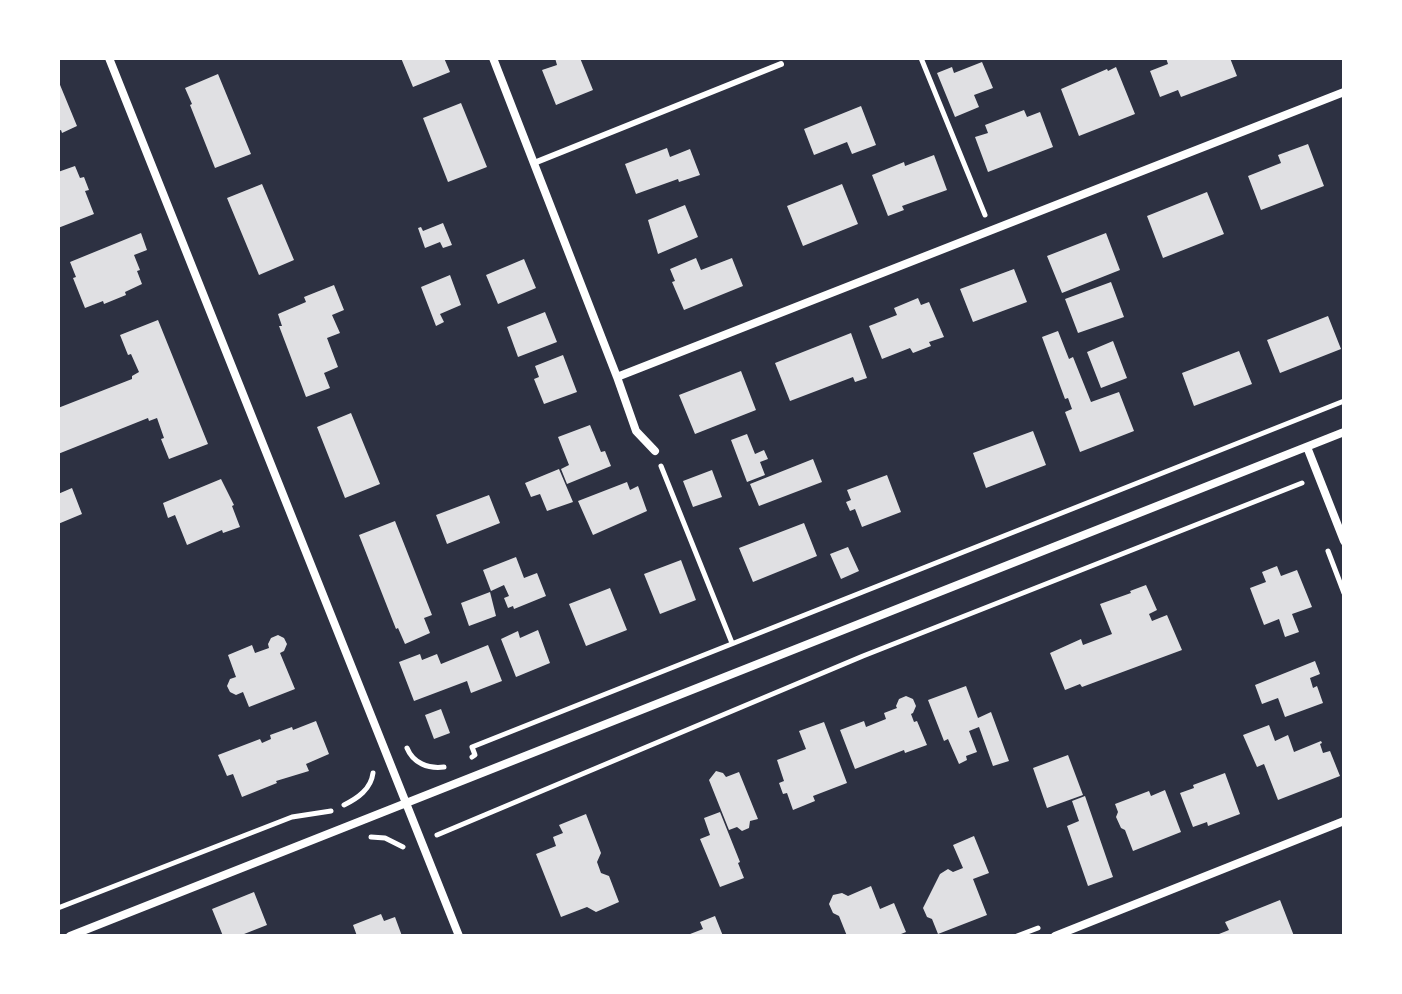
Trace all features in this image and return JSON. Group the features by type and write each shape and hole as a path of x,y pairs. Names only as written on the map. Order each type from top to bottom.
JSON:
{"street":[{"path":"109,58 459,936"},
{"path":"493,58 636,431 655,451"},
{"path":"617,377 1344,92"},
{"path":"70,936 1344,432"},
{"path":"1307,447 1344,541"},
{"path":"1055,936 1344,821"}],"lane":[{"path":"534,163 781,64"}],"path":[{"path":"921,58 991,230"},
{"path":"466,759 475,755 472,747 1344,401"},
{"path":"655,451 732,643"},
{"path":"369,837 385,838 405,849 863,656 1319,476"},
{"path":"409,754 433,768 458,763"},
{"path":"58,908 292,817 333,810 360,796 373,778 373,768"}],"building":[{"path":"401,58 444,58 450,72 413,87"},
{"path":"555,58 580,58 593,90 556,105 542,70 557,65"},
{"path":"1166,58 1230,58 1237,76 1181,97 1178,90 1160,97 1150,71 1168,64"},
{"path":"982,62 993,88 974,95 979,107 955,117 937,73 952,67 954,73"},
{"path":"1116,67 1135,114 1079,136 1061,89"},
{"path":"218,74 251,154 215,168 185,88"},
{"path":"58,80 77,126 62,133 58,131"},
{"path":"461,103 487,167 448,182 423,118"},
{"path":"861,106 876,145 852,154 847,142 814,155 804,129"},
{"path":"1024,110 1027,117 1040,112 1053,147 988,172 975,137 988,133 985,125"},
{"path":"1308,144 1324,186 1261,210 1248,176 1281,163 1278,155"},
{"path":"667,148 670,157 690,149 700,175 679,182 678,179 636,194 625,164"},
{"path":"934,155 947,190 902,206 904,210 888,216 872,175 904,162 905,166"},
{"path":"75,166 80,178 84,177 89,190 85,191 94,214 58,228 58,172"},
{"path":"262,184 294,260 259,275 227,198"},
{"path":"842,184 858,224 803,246 787,206"},
{"path":"1207,192 1224,234 1163,258 1147,216"},
{"path":"685,205 698,237 658,254 648,220"},
{"path":"443,223 452,245 443,248 440,242 425,248 418,228 421,227 423,231"},
{"path":"141,233 147,250 134,255 142,284 125,292 126,295 85,308 70,262"},
{"path":"1106,233 1120,270 1062,293 1047,256"},
{"path":"696,258 701,270 732,258 743,286 684,310 670,269"},
{"path":"524,259 536,288 498,304 486,275"},
{"path":"1014,269 1027,302 973,322 960,289"},
{"path":"450,275 461,305 440,314 444,322 436,326 421,287"},
{"path":"1111,282 1124,317 1078,333 1065,299"},
{"path":"334,285 344,310 332,315 340,333 327,338 338,367 324,373 330,388 306,397 279,326 282,326 278,314 306,302 304,297"},
{"path":"918,298 921,305 929,302 944,337 929,342 931,346 913,353 910,348 882,359 869,326 897,315 894,308"},
{"path":"545,312 557,342 518,357 507,327"},
{"path":"1328,316 1341,349 1280,373 1267,340"},
{"path":"158,320 208,444 169,459 157,418 149,421 148,418 58,454 58,408 132,379 139,372 120,335"},
{"path":"1058,331 1069,359 1073,357 1091,402 1119,392 1134,431 1080,452 1065,412 1072,409 1068,398 1065,399 1042,337"},
{"path":"851,333 867,378 855,382 853,377 790,401 775,363"},
{"path":"1113,341 1127,378 1101,388 1087,352"},
{"path":"1239,351 1252,384 1194,406 1182,373"},
{"path":"563,355 577,392 544,404 534,379 539,377 535,366"},
{"path":"741,371 756,410 695,434 679,395"},
{"path":"351,413 380,484 345,498 317,427"},
{"path":"590,425 601,452 605,451 611,466 567,484 561,469 569,465 558,437"},
{"path":"1033,431 1046,465 986,488 973,453"},
{"path":"747,434 755,454 764,450 768,459 760,462 765,475 747,482 731,440"},
{"path":"813,459 822,482 759,506 750,484"},
{"path":"559,469 573,502 547,511 540,494 531,497 525,483"},
{"path":"712,470 722,497 693,507 683,481"},
{"path":"887,475 901,512 862,527 855,509 850,511 846,502 851,500 847,490"},
{"path":"221,479 234,505 240,527 223,533 222,530 187,545 175,515 168,518 163,503"},
{"path":"627,482 630,490 638,486 647,511 593,535 578,501"},
{"path":"72,488 82,514 58,524 58,494"},
{"path":"489,495 500,523 447,544 436,515"},
{"path":"395,521 432,615 424,618 430,633 405,644 396,629 359,535"},
{"path":"804,523 817,556 753,582 739,548"},
{"path":"848,547 859,571 841,579 830,554"},
{"path":"516,557 524,578 537,573 546,596 514,609 513,606 508,608 504,598 509,596 504,585 491,591 483,570"},
{"path":"681,560 696,600 660,614 644,574"},
{"path":"1277,566 1281,576 1297,570 1312,607 1292,614 1299,632 1285,637 1279,619 1264,625 1250,588 1266,582 1262,572"},
{"path":"1146,585 1157,610 1149,614 1152,621 1167,615 1182,650 1082,687 1080,684 1065,690 1050,653 1081,639 1083,645 1112,634 1100,604"},
{"path":"610,588 627,630 586,646 569,604"},
{"path":"490,592 496,616 469,626 461,603"},
{"path":"538,630 550,663 516,677 501,639 518,631 520,638"},
{"path":"278,635 287,644 280,653 295,689 249,707 243,692 236,695 227,686 230,679 236,677 228,655 252,645 255,653 269,648 271,638"},
{"path":"488,645 502,681 471,693 467,681 414,701 399,662 420,654 422,660 437,654 441,664"},
{"path":"1315,661 1320,674 1310,678 1313,688 1317,686 1323,703 1285,717 1278,698 1262,704 1255,685"},
{"path":"966,686 978,718 991,712 1009,761 993,766 979,727 969,731 977,752 966,756 967,760 959,764 948,739 944,741 928,700"},
{"path":"906,696 913,699 916,706 911,714 927,745 905,753 904,750 855,769 840,730 864,721 866,727 886,719 884,713 897,708 899,699"},
{"path":"441,709 450,733 434,739 425,715"},
{"path":"316,721 329,754 306,764 309,771 276,781 242,797 233,774 227,776 218,755 260,739 262,743 271,739 270,735"},
{"path":"824,722 847,783 813,796 815,801 793,810 787,793 783,794 779,783 784,781 777,760 806,749 799,731"},
{"path":"1269,725 1275,741 1288,735 1294,752 1321,741 1323,753 1330,751 1340,776 1278,800 1264,764 1257,767 1243,735"},
{"path":"1068,755 1083,795 1047,808 1033,768"},
{"path":"716,771 726,777 739,772 758,819 750,821 749,828 729,830 709,780"},
{"path":"1225,773 1240,814 1208,826 1207,822 1193,827 1180,793"},
{"path":"1165,790 1181,832 1133,851 1116,817 1115,804 1149,791 1151,796"},
{"path":"1085,796 1113,877 1088,886 1067,826 1079,821 1072,801"},
{"path":"720,812 744,878 720,887 700,839 710,835 704,818"},
{"path":"586,814 601,853 597,862 601,873 609,876 619,902 596,912 587,907 561,917 536,854 556,846 553,837 563,833 559,825"},
{"path":"974,836 989,873 973,879 987,915 938,934 923,908 940,874 948,869 953,872 963,868 953,845"},
{"path":"871,886 880,909 894,903 906,932 896,936 847,936 839,916 833,913 829,904 833,895 842,893 848,896"},
{"path":"254,892 267,925 239,936 223,936 212,909"},
{"path":"1280,900 1294,936 1214,936 1229,930 1225,922"},
{"path":"381,914 384,921 395,917 402,936 357,936 353,925"},
{"path":"715,916 723,936 685,936 703,929 700,922"}]}
